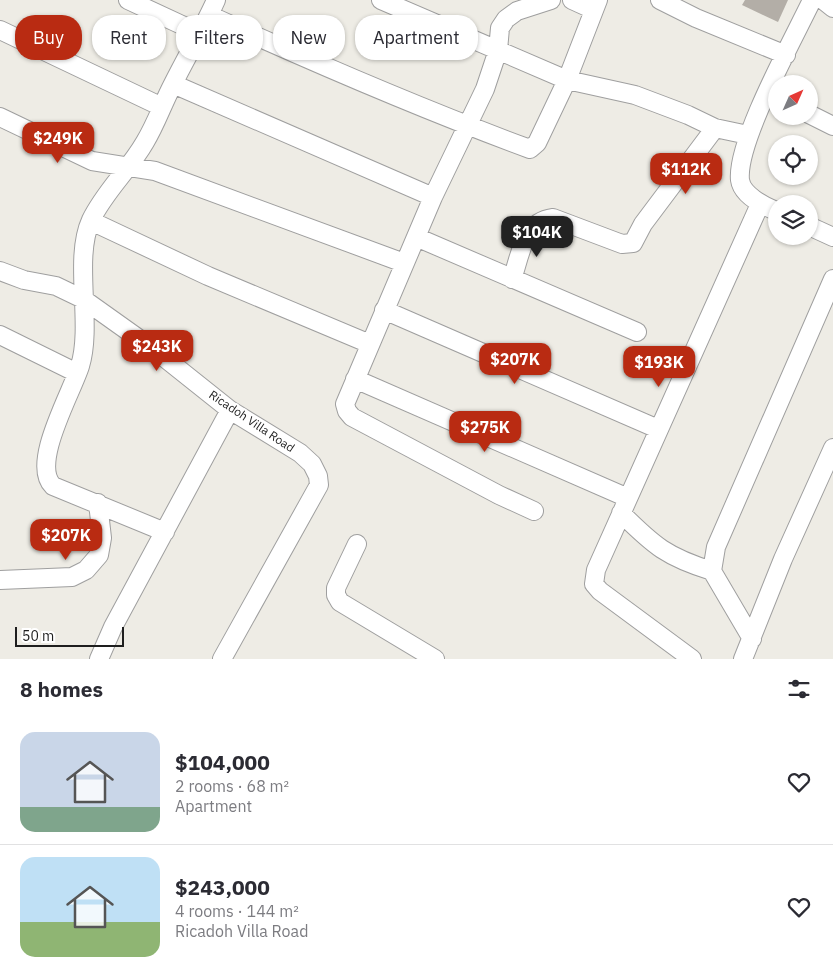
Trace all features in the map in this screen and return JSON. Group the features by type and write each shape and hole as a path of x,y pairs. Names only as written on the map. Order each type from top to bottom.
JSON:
{"street":[{"path":"128,0 176,22"},
{"path":"381,0 567,80 635,95 688,115 715,128 748,136"},
{"path":"534,511 499,495 352,417 347,411 345,404 404,263 485,89 498,50 500,28 506,19 517,11 551,0"},
{"path":"212,7 295,54 467,126 530,149 537,143 567,80 596,5 572,0"},
{"path":"660,0 696,18 786,55"},
{"path":"779,75 786,55 812,0"},
{"path":"823,0 833,8"},
{"path":"0,30 162,107"},
{"path":"166,532 53,486 48,480 45,468 51,439 81,365 85,320 86,237 91,221 109,191 145,142 186,60"},
{"path":"173,84 433,198"},
{"path":"768,104 748,136 740,181 760,204 768,208"},
{"path":"0,116 92,161 162,173 404,263"},
{"path":"818,118 833,126"},
{"path":"512,279 530,228 538,221 552,218 622,244 633,243 643,224 715,128"},
{"path":"692,659 600,590 594,584 596,570 760,204"},
{"path":"91,221 208,276 370,344"},
{"path":"818,230 833,237"},
{"path":"416,237 637,332"},
{"name":"Ricadoh Villa Road","path":"0,271 24,280 56,286 84,298 156,350 230,410 300,454 312,464 318,476 319,485 311,503 222,659"},
{"path":"752,639 712,571 716,547 833,279"},
{"path":"384,310 658,429"},
{"path":"0,335 77,373"},
{"path":"355,379 624,505 651,543 678,560 712,571"},
{"path":"99,659 114,627 230,410"},
{"path":"743,659 782,559 833,448"},
{"path":"0,580 72,577 86,570 99,555 102,538 98,503"},
{"path":"357,544 336,588 336,595 340,602 435,659"}],"building":[{"path":"745,0 788,0 778,22 742,5"}]}
